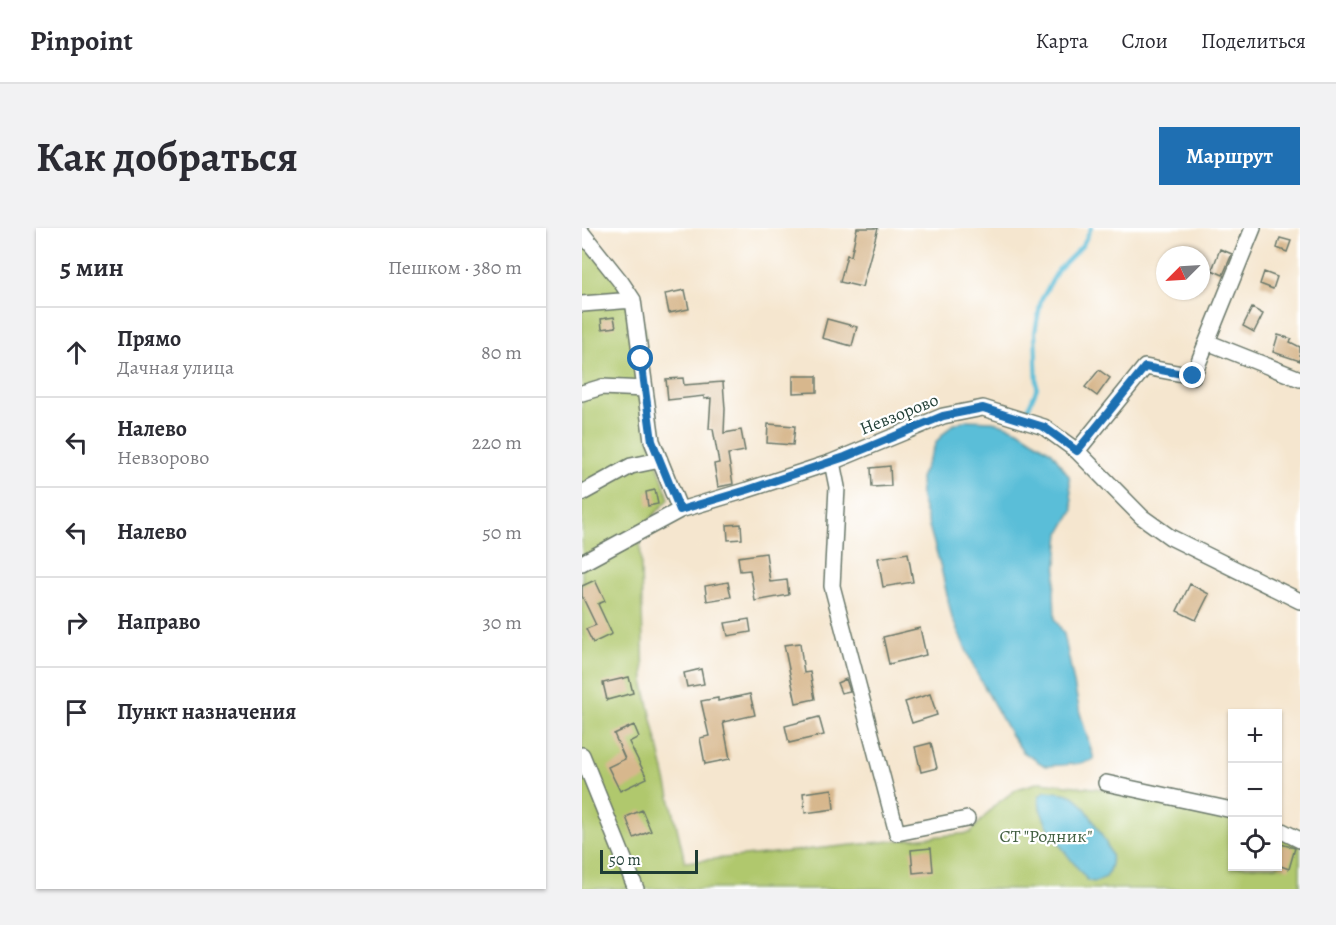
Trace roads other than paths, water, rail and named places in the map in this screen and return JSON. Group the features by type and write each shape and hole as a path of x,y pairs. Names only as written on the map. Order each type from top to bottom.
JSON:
{"street":[{"path":"1077,451 1145,367 1193,376 1253,228"},
{"path":"582,232 633,300 652,441 680,510"},
{"path":"582,304 633,300"},
{"path":"1207,342 1300,379"},
{"path":"582,393 602,387 645,390"},
{"name":"Невзорово","path":"582,563 680,510 832,462 943,416 983,408 1044,427 1077,451 1142,517 1170,537 1300,602"},
{"path":"582,493 631,466 660,460"},
{"path":"832,462 837,487 832,586 897,833 967,819"},
{"path":"582,755 636,889"},
{"path":"1106,783 1228,809"},
{"path":"1282,831 1300,840"}],"water":[{"path":"967,420 993,421 1018,430 1052,452 1069,476 1073,510 1060,533 1054,592 1055,619 1064,634 1080,713 1094,759 1090,761 1045,766 1023,752 977,674 952,618 941,568 921,498 920,478 937,441 952,425"},
{"path":"1045,791 1073,796 1089,814 1111,855 1111,864 1106,877 1095,882 1088,881 1049,829 1040,806 1039,796"}],"waterway":[{"path":"1024,418 1037,388 1035,332 1041,300 1058,270 1083,245 1091,228"}],"park label":[{"name":"СТ \"Родник\"","path":"1046,836"}]}
